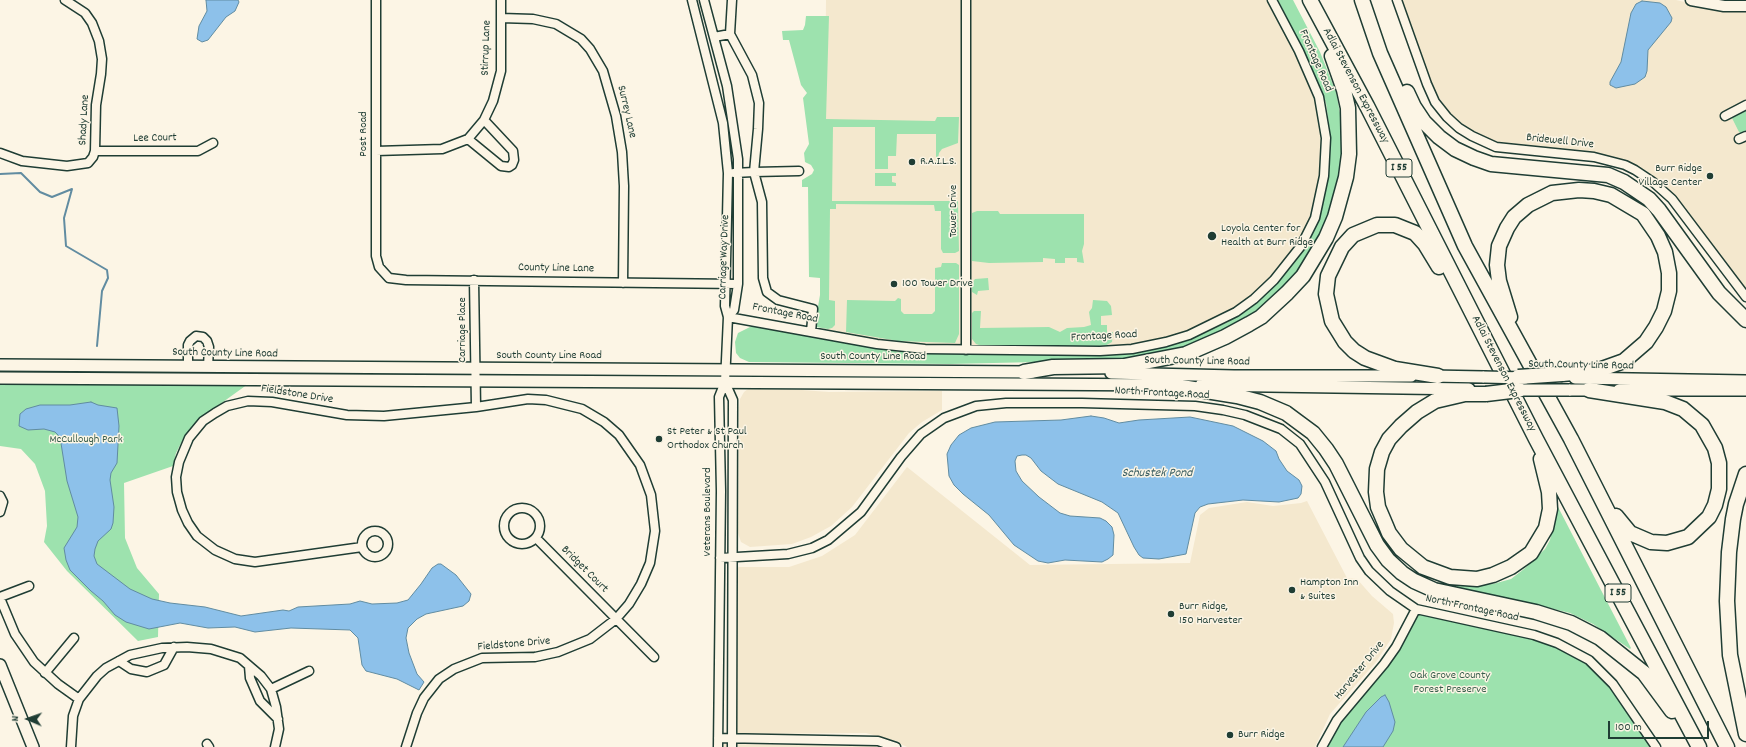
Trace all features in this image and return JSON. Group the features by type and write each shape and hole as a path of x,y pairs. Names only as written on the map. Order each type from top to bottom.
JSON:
{"highway":[{"name":"I 55","path":"1362,0 1380,53 1465,246 1522,353 1571,439 1727,747"},
{"path":"1024,372 1053,367 1124,366 1186,354 1226,337 1261,317 1303,276 1326,238 1335,217 1345,184 1349,154 1348,108 1344,90 1312,4"},
{"name":"Adlai Stevenson Expressway","path":"1312,4 1371,113 1536,439 1698,747"},
{"path":"1380,53 1404,86 1414,107 1424,122 1455,149 1491,164 1608,175 1624,182 1648,199 1659,210 1719,293 1746,320"},
{"path":"1522,353 1505,304 1497,265 1499,246 1514,217 1528,205 1552,193 1579,190 1611,195 1643,214 1663,247 1669,272 1669,291 1664,311 1646,342 1624,361 1596,371 1518,384 1486,392 1465,394 1435,401 1417,412 1389,439 1382,452 1377,469 1376,492 1378,507 1389,533 1408,556 1423,567 1441,574 1459,578 1477,579 1493,575 1511,567 1531,553 1546,528 1550,509 1549,492 1536,439"},
{"path":"1438,376 1395,369 1365,358 1354,351 1338,332 1329,312 1327,303 1327,285 1328,276 1342,247 1353,235 1377,225 1395,225 1415,233 1424,244 1458,298 1480,328"},
{"path":"1169,385 1249,399 1286,413 1313,433 1326,449 1336,464 1377,545 1388,560 1402,573 1414,581 1434,590 1536,612 1571,623 1600,638 1644,673 1674,714 1695,747"},
{"path":"1571,439 1613,512 1624,527 1635,536 1651,542 1674,542 1694,532 1709,517 1714,505 1720,477 1715,448 1702,425 1683,408 1665,402 1589,390"},
{"path":"1746,474 1736,504 1733,519 1729,552 1727,601 1730,655 1746,734"}],"main road":[{"name":"South County Line Road","path":"0,365 1024,372 1321,377 1438,376 1484,377 1518,384 1569,390 1746,390"},
{"name":"South County Line Road","path":"1563,376 1746,381"},
{"name":"South County Line Road","path":"0,378 1169,385 1486,392"},
{"path":"0,665 33,747"}],"street":[{"name":"Shady Lane","path":"0,153 22,162 67,166 88,163 93,157 95,151 95,122 101,66 99,40 92,23 85,13 65,0"},
{"name":"Post Road","path":"376,0 376,256 378,267"},
{"name":"Stirrup Lane","path":"376,151 442,149 468,139 484,120 493,101 501,71 501,0"},
{"name":"Carriage Way Drive","path":"704,0 727,86 733,122 738,172 738,284 734,310 728,317 725,306 728,173 723,123 693,2 704,0"},
{"path":"732,0 730,34 752,75 759,103 754,172 762,202 763,278 767,292 778,300 813,309 811,332"},
{"name":"Tower Drive","path":"966,0 966,350"},
{"name":"Frontage Road","path":"728,317 877,344 925,349 1106,351 1155,345 1189,335 1230,315 1254,299 1274,280 1301,246 1315,218 1324,176 1326,157 1324,117 1319,97 1299,51 1272,0"},
{"name":"Bridewell Drive","path":"1397,0 1429,90 1435,102 1447,117 1459,128 1472,136 1496,146 1594,157 1625,165 1635,170 1653,182 1672,199 1746,297"},
{"path":"1691,0 1724,6 1746,6"},
{"name":"Surrey Lane","path":"501,18 539,19 556,24 581,39 590,49 603,71 616,116 622,152 624,186 623,283"},
{"path":"714,37 730,34"},
{"path":"1725,116 1746,105"},
{"path":"468,139 501,166 509,167 512,165 514,160 513,151 484,120"},
{"path":"723,123 733,122"},
{"name":"Lee Court","path":"95,151 198,151 213,143"},
{"path":"728,173 799,171"},
{"name":"County Line Lane","path":"378,267 389,278 396,280 738,284"},
{"name":"Carriage Place","path":"474,280 475,380"},
{"path":"728,317 725,382 733,400 734,558 732,747"},
{"path":"188,366 188,345 196,336 202,337 207,341 209,347 208,367"},
{"path":"475,380 476,407"},
{"name":"Veterans Boulevard","path":"718,747 720,558 719,398 725,382"},
{"name":"Fieldstone Drive","path":"362,546 255,562 235,559 215,550 197,536 185,517 179,499 176,485 177,470 181,455 189,438 203,421 215,413 227,406 248,401 264,401 330,413 365,416 406,415 535,399 570,404 604,422 619,435 635,456 652,495 655,522 650,563 641,584 629,604 616,620 590,639 558,652 535,657 482,658 454,669 439,679 424,698 417,713 406,747"},
{"name":"North Frontage Road","path":"720,558 788,554 812,548 828,540 861,512 901,457 921,434 944,418 958,412 990,404 1006,403 1195,406 1223,410 1264,422 1280,429 1300,444 1314,463 1325,482 1360,558 1369,571 1390,591 1416,609 1534,635 1557,643 1589,660 1613,684 1656,747"},
{"path":"0,496 3,502 0,512"},
{"path":"520,508 533,512 540,523 540,532 536,538 525,543 517,544 508,539 505,530 505,520 511,511 520,508"},
{"name":"Bridget Court","path":"536,538 616,620"},
{"path":"29,586 0,597 15,634 34,662 45,673 79,699"},
{"name":"Harvester Drive","path":"1322,747 1337,720 1396,648 1416,609"},
{"path":"616,620 654,657"},
{"path":"45,673 74,638"},
{"path":"119,661 131,669 147,672 164,664 174,647"},
{"path":"70,747 73,716 79,699 97,676 130,655 149,650 174,647 210,649 240,658 250,666 271,689 278,718 278,739 275,747"},
{"path":"250,666 250,678 260,701 278,718"},
{"path":"271,689 309,671"},
{"path":"718,738 878,741 896,747"}],"shaded area":[{"path":"826,0 1268,0 1301,64 1315,97 1322,132 1321,178 1315,206 1308,225 1295,247 1267,283 1248,299 1227,313 1185,333 1145,344 1110,347 982,347 908,344 824,331"},
{"path":"1402,0 1676,0 1711,8 1746,10 1746,292 1681,205 1630,164 1503,145 1476,135 1459,122 1450,114 1429,82"},
{"path":"762,387 829,392 942,391 942,410 922,422 909,433 852,507 831,526 811,537 792,544 750,547 741,542 738,533 739,408 740,399 744,392 748,389"},
{"path":"907,467 1030,565 1190,563 1200,515 1209,508 1247,502 1273,506 1307,501 1347,578 1357,579 1372,596 1393,614 1394,623 1391,639 1376,662 1330,714 1315,747 907,747 892,740 866,733 735,734 738,567 789,567 822,556 855,535"},
{"path":"715,744 875,746 879,747 714,747"}],"green space":[{"path":"1278,0 1293,0 1320,52 1336,92 1342,123 1343,152 1340,180 1332,210 1315,245 1293,276 1266,304 1233,326 1169,354 1124,360 950,364 749,362 740,358 736,353 735,342 738,333 752,326 900,352 1109,355 1141,352 1179,343 1228,322 1259,299 1297,259 1317,222 1323,203 1330,165 1330,132 1326,103 1298,40"},
{"path":"806,16 829,16 826,119 935,121 937,117 959,117 958,143 942,149 939,153 937,164 936,134 897,134 896,156 888,156 888,169 875,169 875,127 833,127 832,201 958,201 959,251 955,253 943,253 941,249 941,211 935,211 934,205 836,204 836,209 830,209 829,300 835,301 835,325 828,329 816,327 815,324 820,295 820,278 809,277 808,187 802,187 802,180 812,174 814,170 811,165 805,162 804,153 809,144 803,98 807,93 801,85 789,40 783,40 782,31 803,30"},
{"path":"1746,108 1746,134 1743,135 1739,132 1732,118"},
{"path":"875,173 896,173 896,176 892,176 892,182 896,183 896,186 875,186"},
{"path":"977,211 998,211 1000,214 1084,214 1084,244 1082,251 1084,263 1077,262 1077,258 1065,258 1065,263 1055,263 1055,259 1043,258 1043,262 989,263 972,261 972,213"},
{"path":"942,263 956,263 959,265 959,334 955,343 898,341 846,332 847,300 895,301 898,298 901,299 901,311 904,314 932,314 935,311 935,268 941,267"},
{"path":"988,278 989,290 978,291 977,295 972,292 972,283 975,279"},
{"path":"1093,300 1107,301 1111,306 1112,315 1101,316 1101,325 1107,325 1107,332 1113,332 1112,342 1105,346 982,346 976,344 972,339 972,313 974,311 981,311 980,328 1049,327 1060,332 1067,328 1091,325 1089,312 1092,308"},
{"name":"McCullough Park","path":"0,382 248,384 198,420 183,439 176,453 173,466 124,483 125,538 137,568 159,594 158,637 138,641 67,571 44,542 47,526 45,491 35,464 21,449 0,446"},
{"path":"1557,505 1631,648 1630,649 1593,624 1570,613 1513,599 1457,589 1455,586 1493,584 1511,579 1524,569 1545,549 1550,540"},
{"name":"Oak Grove County Forest Preserve","path":"1416,609 1534,635 1589,660 1613,684 1656,747 1322,747 1372,679"}],"water":[{"path":"206,0 238,0 239,2 235,11 226,17 208,40 202,42 197,39 199,26 207,11"},
{"path":"1642,1 1660,3 1666,7 1672,18 1671,22 1648,50 1647,71 1645,77 1635,84 1616,88 1610,85 1610,82 1621,62 1631,13 1636,4"},
{"path":"91,402 98,405 117,408 119,426 117,463 111,473 110,480 114,507 113,523 111,529 98,541 94,556 97,564 130,589 152,599 170,603 205,607 241,616 283,610 289,611 298,607 350,604 360,601 372,604 397,603 408,600 432,568 438,564 441,564 456,575 471,594 469,601 463,606 426,614 417,619 408,628 406,638 409,653 417,674 424,682 419,690 397,679 366,671 362,665 358,638 350,630 291,628 255,632 235,627 208,628 180,623 149,629 126,622 115,615 103,601 70,570 66,560 64,548 77,527 78,517 67,481 60,437 55,432 44,429 28,430 19,426 20,414 26,409 40,405 70,405"},
{"name":"Schustek Pond","path":"1091,416 1104,418 1119,423 1139,420 1190,417 1233,426 1263,441 1276,451 1279,459 1287,471 1299,480 1302,486 1301,494 1298,498 1279,502 1243,500 1208,504 1200,507 1195,513 1186,554 1159,559 1143,558 1134,547 1118,513 1102,502 1058,484 1041,471 1031,458 1026,455 1017,456 1015,461 1016,471 1022,481 1039,497 1060,513 1070,516 1100,518 1106,521 1112,527 1114,535 1113,555 1102,562 1065,560 1048,563 1038,561 1014,545 989,515 954,485 949,476 947,454 951,445 959,435 971,428 995,422 1061,420"},
{"path":"1385,695 1389,702 1395,722 1393,731 1383,747 1343,747 1366,712"}],"waterway":[{"path":"0,174 21,173 40,192 52,197 72,189 64,218 66,246 107,270 108,278 102,291 97,346"}],"place":[{"name":"R.A.I.L.S.","path":"912,162"},
{"name":"Burr Ridge Village Center","path":"1710,176"},
{"name":"Loyola Center for Health at Burr Ridge","path":"1212,236"},
{"name":"100 Tower Drive","path":"894,284"},
{"name":"St Peter & St Paul Orthodox Church","path":"659,439"},
{"name":"Hampton Inn & Suites","path":"1292,590"},
{"name":"Burr Ridge, 150 Harvester","path":"1171,614"},
{"name":"Burr Ridge","path":"1230,735"}]}
